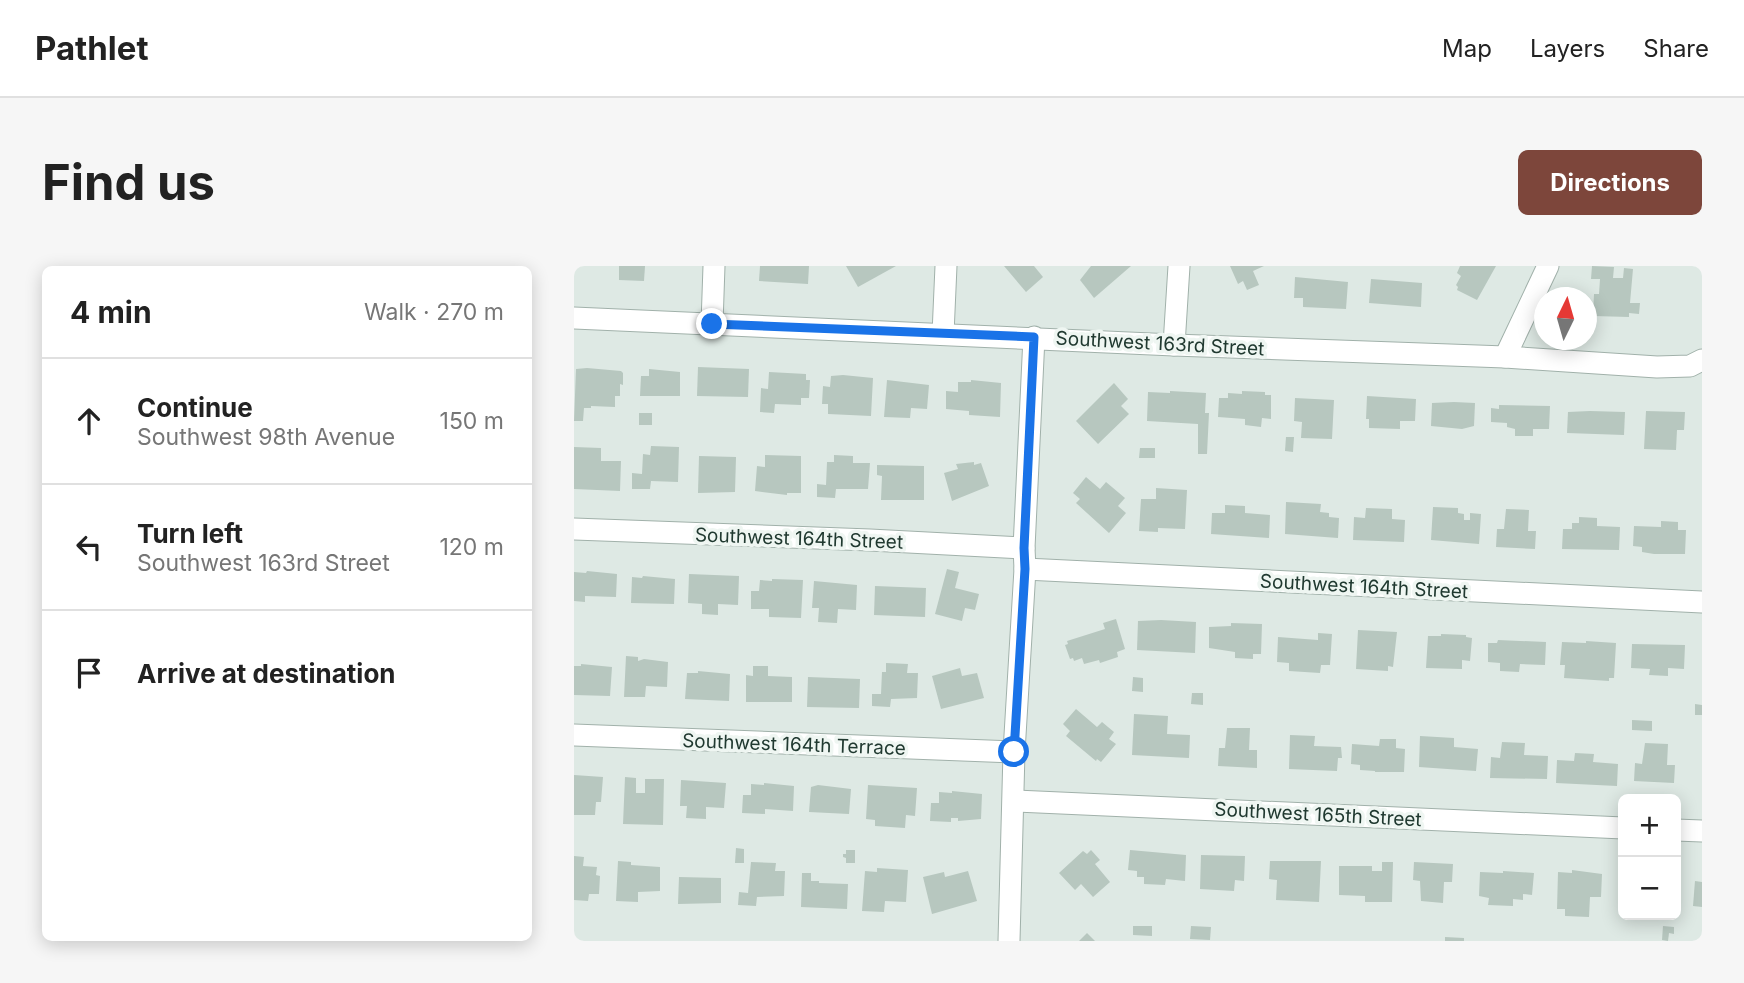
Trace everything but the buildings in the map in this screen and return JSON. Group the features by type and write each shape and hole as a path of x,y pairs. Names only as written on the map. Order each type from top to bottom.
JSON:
{"street":[{"path":"712,324 714,266"},
{"path":"943,334 946,266"},
{"path":"1174,345 1179,266"},
{"path":"1505,357 1548,266"},
{"name":"Southwest 163rd Street","path":"574,318 1505,357 1657,367 1690,366 1702,360"},
{"path":"1009,941 1014,752 1034,337"},
{"name":"Southwest 164th Street","path":"574,529 870,540 1025,559 1702,602"},
{"name":"Southwest 164th Terrace","path":"574,735 1014,752"},
{"name":"Southwest 165th Street","path":"1014,801 1618,828"},
{"path":"1681,830 1702,831"}],"route":[{"path":"712,324 1034,337 1025,569 1014,752"}]}
